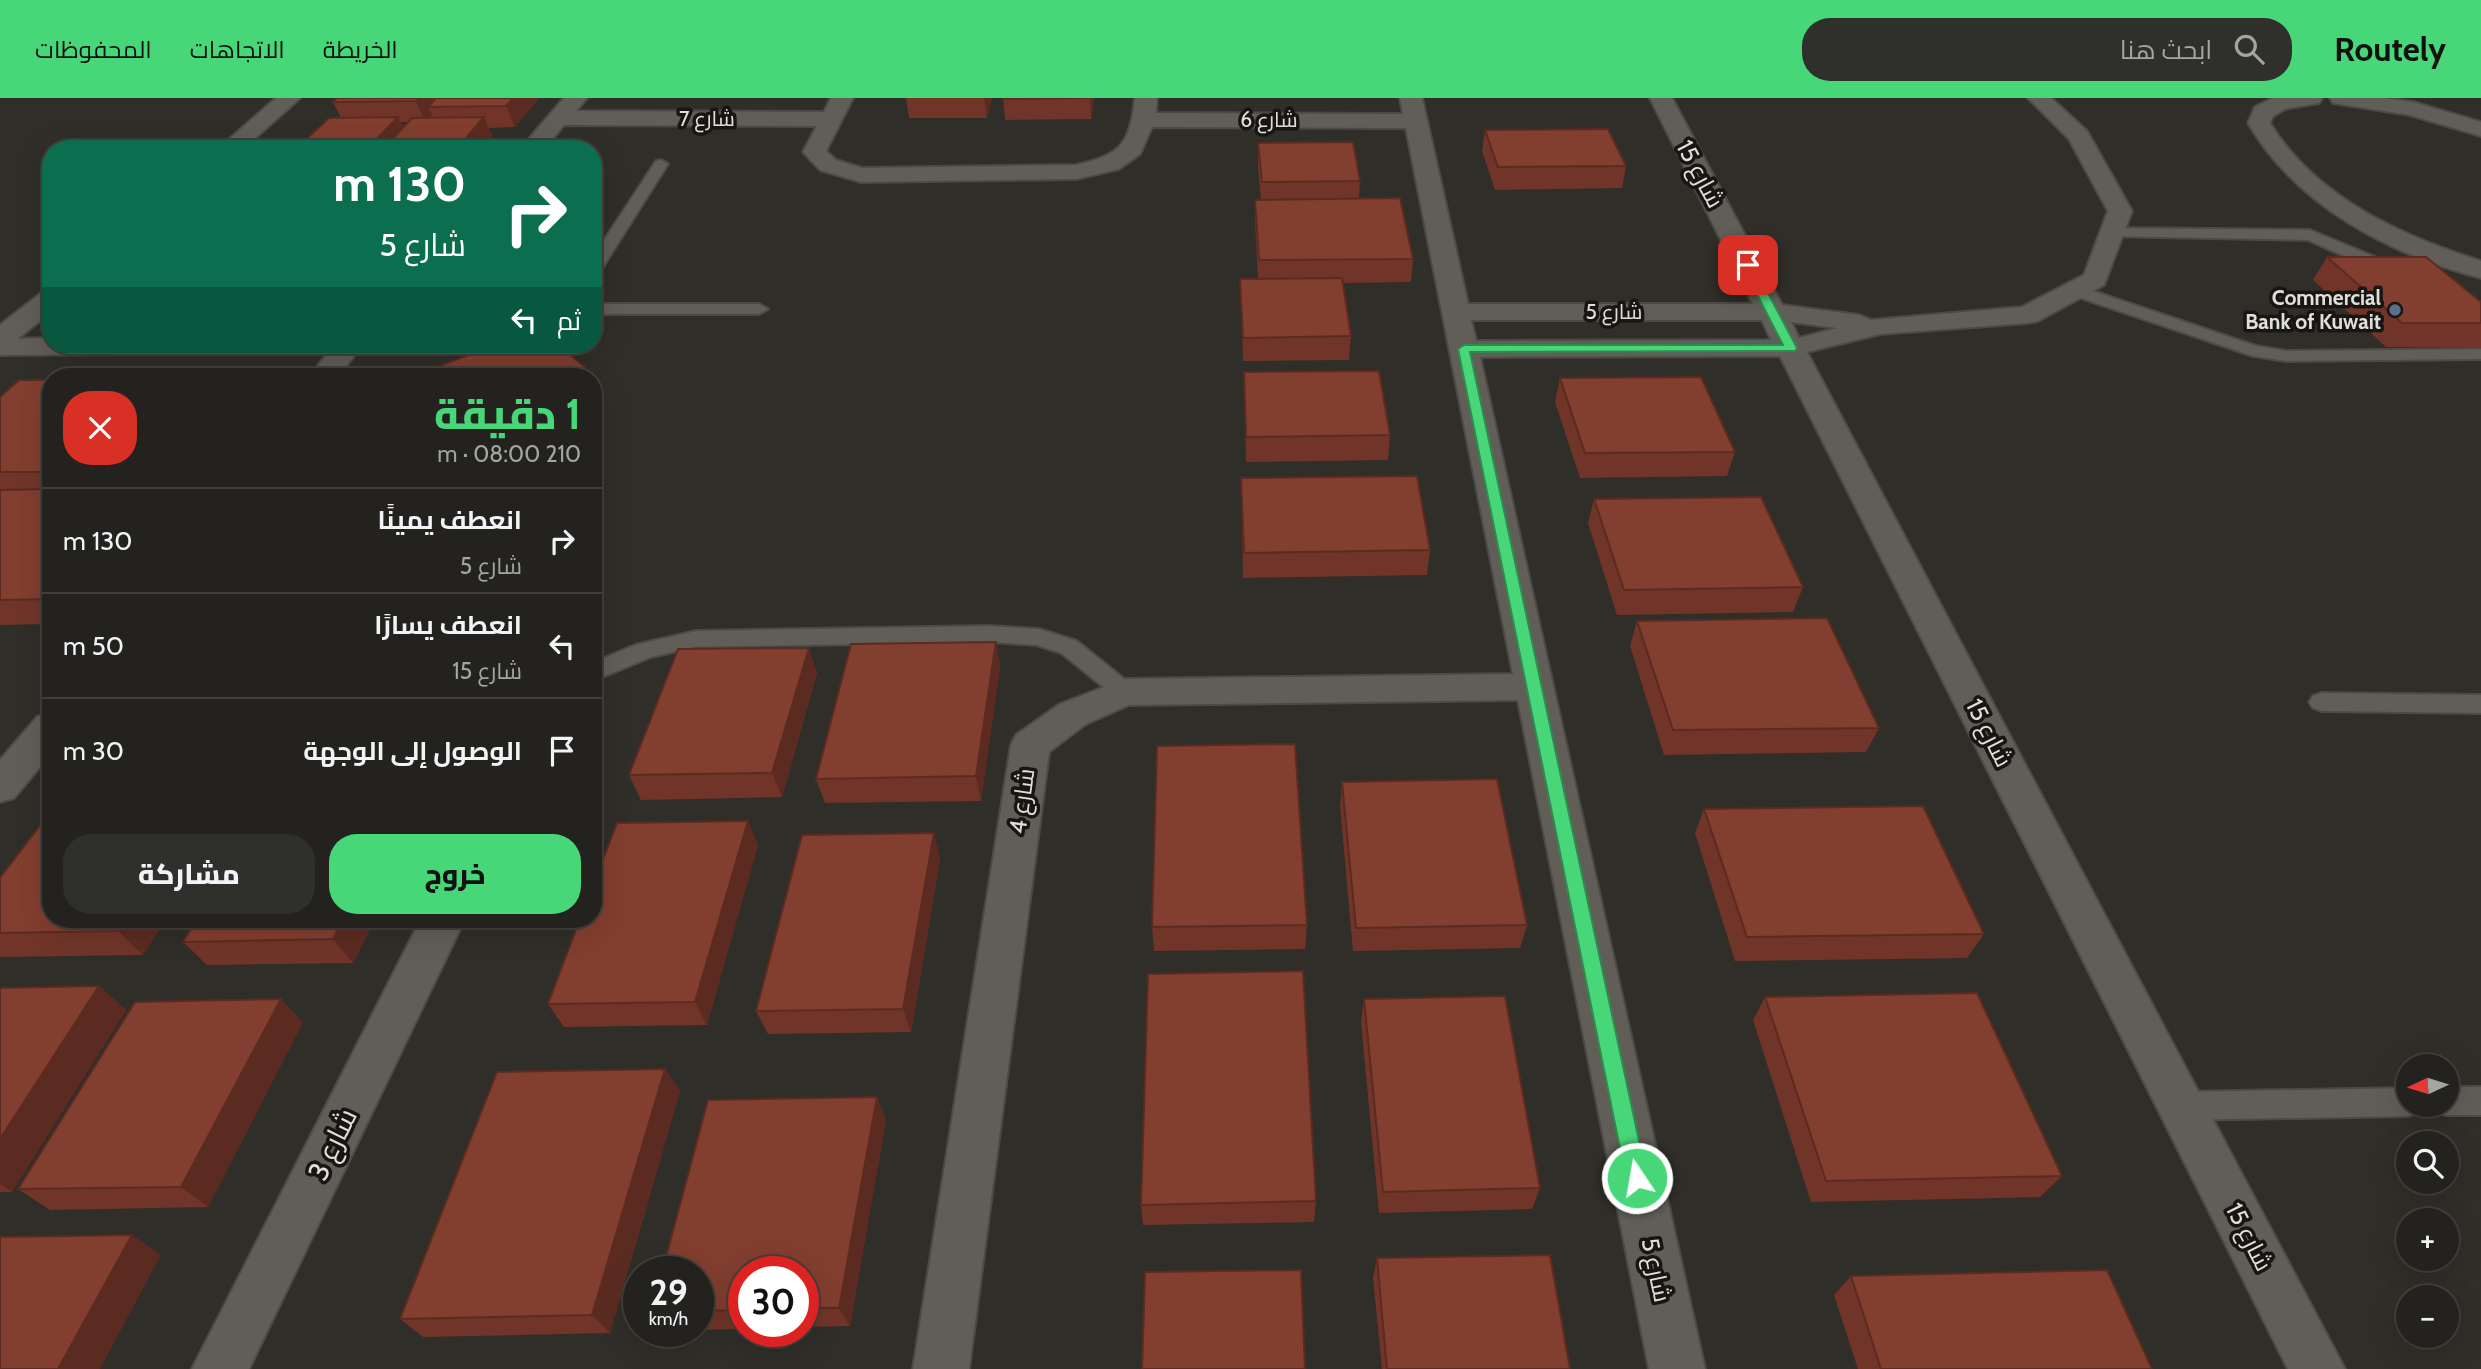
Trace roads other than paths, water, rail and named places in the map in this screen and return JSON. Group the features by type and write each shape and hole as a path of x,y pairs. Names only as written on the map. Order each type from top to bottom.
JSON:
{"street":[{"path":"240,140 289,98"},
{"path":"539,140 576,98"},
{"path":"842,98 814,152 828,165 861,175 1076,172 1111,163 1132,149 1145,109"},
{"name":"شارع 15","path":"1661,98 2317,1369"},
{"path":"1880,326 2028,315 2095,279 2120,211 2079,136 2039,98"},
{"path":"2311,98 2279,103 2253,115 2267,142 2284,162 2308,184 2348,211 2400,238 2475,270"},
{"path":"2341,98 2413,109 2476,127"},
{"path":"2388,98 2413,109"},
{"name":"شارع 6","path":"1145,109 1413,109"},
{"name":"شارع 5","path":"1413,109 1677,1369"},
{"name":"شارع 7","path":"560,118 831,119"},
{"path":"0,339 42,311"},
{"name":"شارع 5","path":"1455,312 1773,313 1880,326"},
{"name":"شارع 5","path":"1464,349 1791,348 1880,326"},
{"path":"0,347 42,347"},
{"path":"330,368 341,354"},
{"name":"شارع 4","path":"942,1369 1030,745 1073,714 1125,692 1534,687"},
{"path":"0,787 42,738"},
{"name":"شارع 3","path":"220,1369 439,928"}],"lane":[{"path":"602,256 662,164"},
{"path":"2111,233 2310,235 2403,275"},
{"path":"2075,290 2253,351 2286,356 2481,354"},
{"path":"602,309 759,309"},
{"path":"602,668 652,646 696,639 989,634 1039,636 1069,648 1125,692"},
{"path":"2321,702 2481,704"},
{"path":"2459,1101 2481,1101"},
{"path":"2182,1106 2396,1102"}],"place":[{"name":"Commercial Bank of Kuwait","path":"2395,310"}]}
